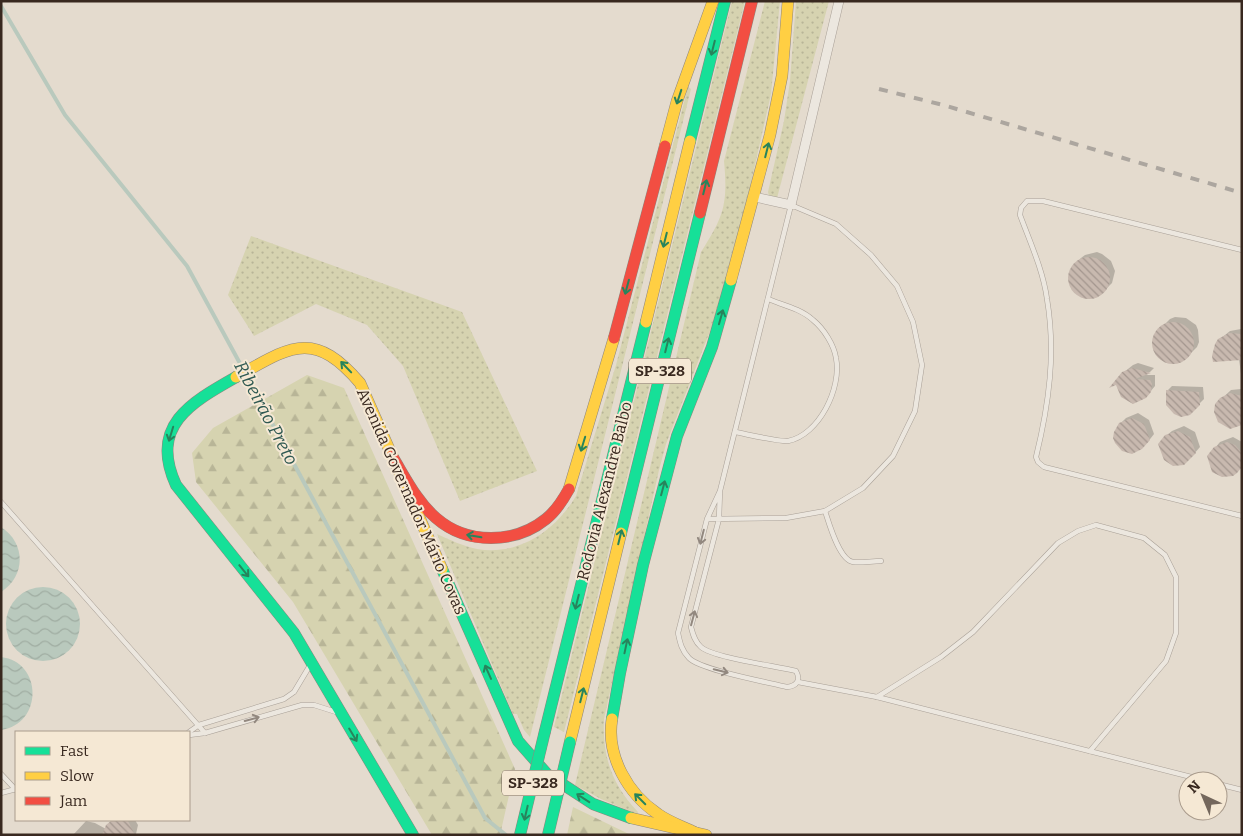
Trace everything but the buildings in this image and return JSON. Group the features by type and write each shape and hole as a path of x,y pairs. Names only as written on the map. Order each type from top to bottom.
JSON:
{"main road":[{"path":"392,456 424,506 444,525 469,536 496,539 522,534 546,520 563,499 570,487 607,364 677,101 713,1"},
{"name":"Rodovia Alexandre Balbo","path":"520,835 725,1"},
{"name":"Rodovia Alexandre Balbo","path":"548,835 752,1"},
{"path":"701,834 659,814 644,804 624,778 613,749 610,733 620,673 643,565 677,436 712,347 755,197 779,97 788,1"},
{"name":"Avenida Governador Mário Covas","path":"413,835 294,633 176,485 168,467 167,446 172,427 184,410 200,397 286,350 304,347 322,350 343,362 360,383 518,741 548,774 593,804 627,816 701,834"}],"street":[{"path":"755,197 791,206 839,1"}],"lane":[{"path":"1242,250 1043,201 1028,201 1020,208 1020,215 1038,263 1047,298 1052,347 1049,395 1036,457 1038,462 1044,467 1242,516"},
{"path":"707,519 719,519 786,518 825,511 863,488 892,456 915,411 922,365 913,322 897,286 871,256 836,224 791,206 720,492 707,519 678,633 681,648 690,659 702,666 793,687 798,682 799,676 796,671 714,654 702,648 694,638 691,627 719,519 720,492"},
{"path":"735,432 787,441 796,438 820,419 834,387 837,372 836,358 832,345 814,320 803,312 768,299"},
{"path":"1,502 205,733"},
{"path":"825,511 840,553 846,560 852,562 881,561"},
{"path":"877,697 941,657 973,632 1058,543 1078,530 1096,525 1144,538 1165,555 1176,577 1176,633 1166,661 1090,752"},
{"path":"190,733 199,725 284,699 294,692 302,682 311,662"},
{"path":"798,682 877,697 1178,774"},
{"path":"190,734 205,733 302,705 314,705 342,714"},
{"path":"1,774 15,789"},
{"path":"1228,786 1242,790"},
{"path":"1,793 15,790"}],"green space":[{"path":"732,1 745,1 564,732 554,727"},
{"path":"765,1 780,1 771,94 746,205 712,326 666,444 659,470 604,719 605,745 610,769 621,791 638,812 637,814 601,799 575,785 701,252 715,229 723,209 725,199 724,161"},
{"path":"796,1 829,1 777,198 769,196 768,192 784,121 790,81"},
{"path":"688,87 691,89 530,737 524,730 517,714 513,714 437,534 462,545 477,549 507,549 521,545 547,530 558,520 576,496 616,365"},
{"path":"251,236 462,312 537,471 460,501 403,366 367,325 316,304 254,336 228,295"},
{"path":"307,375 344,388 515,769 500,835 432,835 293,602 196,482 192,453 213,428"},
{"path":"573,807 631,835 567,835"}],"water":[{"path":"1,527 15,542 19,550 20,560 19,569 15,577 1,592"},
{"path":"43,587 57,590 69,598 77,610 80,624 77,638 69,650 57,658 43,661 29,658 17,650 9,638 6,624 9,610 17,598 29,590"},
{"path":"1,657 15,661 25,670 31,681 32,693 31,706 25,717 15,725 1,730"}],"waterway":[{"name":"Ribeirão Preto","path":"1,6 65,115 187,266 243,369"},
{"name":"Ribeirão Preto","path":"246,375 485,818 506,835"}],"railway":[{"path":"879,89 943,105 1242,193"}],"traffic: fast":[{"path":"690,141 725,1"},
{"path":"621,533 700,213"},
{"path":"612,719 643,565 677,436 712,347 731,280"},
{"path":"545,731 646,322"},
{"path":"236,377 190,407 171,432 168,447 169,464 176,485 294,633 413,835"},
{"path":"442,569 518,741 547,774 593,804 631,818"},
{"path":"520,835 545,731"},
{"path":"548,835 570,742"}],"traffic: slow":[{"path":"665,146 677,101 713,1"},
{"path":"731,280 770,135 782,76 788,1"},
{"path":"646,322 690,141"},
{"path":"569,489 614,338"},
{"path":"236,377 287,351 301,348 314,349 328,355 343,366 360,383 442,569"},
{"path":"570,742 621,533"},
{"path":"612,719 612,747 616,760 637,796 658,814 696,833"},
{"path":"631,818 706,835"}],"traffic: jam":[{"path":"700,213 752,1"},
{"path":"614,338 665,146"},
{"path":"392,456 412,489 429,512 448,527 476,537 506,537 534,527 553,512 569,489"}]}
